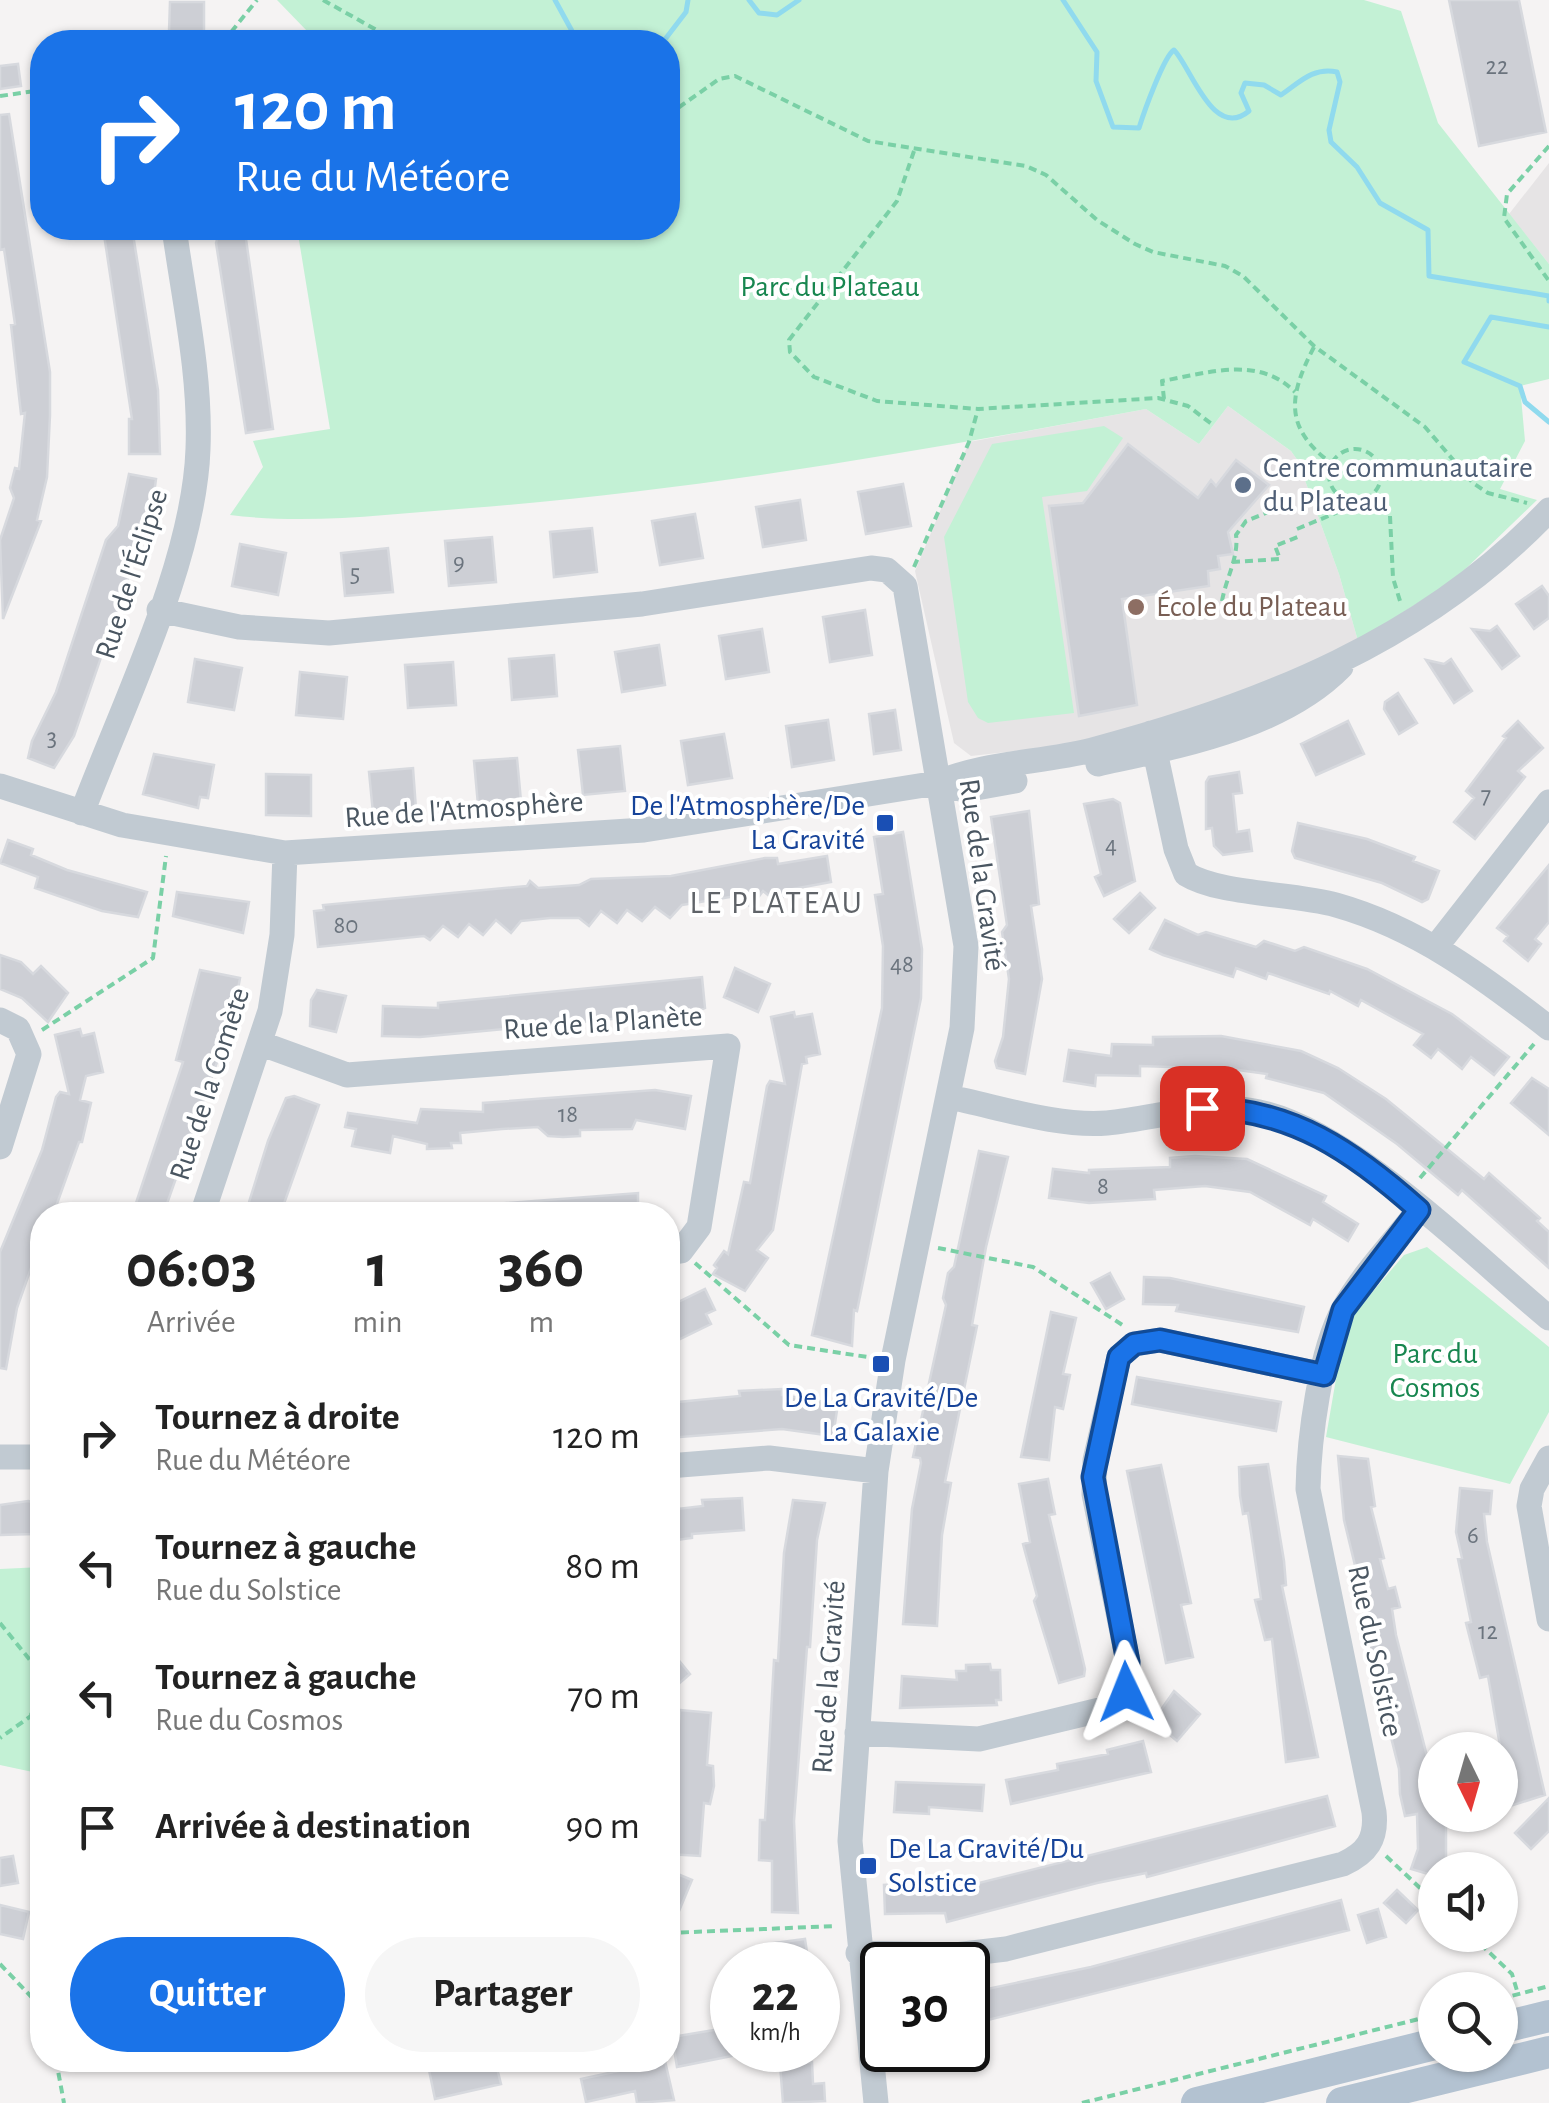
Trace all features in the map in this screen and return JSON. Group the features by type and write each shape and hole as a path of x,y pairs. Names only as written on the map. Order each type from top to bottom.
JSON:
{"main road":[{"path":"1518,2024 1549,2016"},
{"path":"1197,2103 1418,2048"},
{"path":"1342,2103 1549,2052"}],"street":[{"name":"Rue de l'Éclipse","path":"82,813 160,610 185,532 198,449 196,389 176,240"},
{"name":"Rue de l'Atmosphère","path":"0,786 169,836 285,853 644,830 937,783 965,790 1182,735 1316,692 1347,662 1410,624 1490,566 1547,512"},
{"path":"160,610 239,627 329,633 642,604 871,568 887,570 905,586"},
{"name":"Rue de la Gravité","path":"876,2103 855,1925 850,1841 876,1471 893,1360 962,1028 966,946 905,586"},
{"path":"1155,742 1176,848 1186,874 1214,886 1304,897 1370,915 1464,963 1549,1028"},
{"path":"1435,948 1549,802"},
{"name":"Rue de la Comète","path":"207,1202 262,1044 278,973 285,853"},
{"path":"0,1020 18,1029 26,1040 27,1068 0,1147"},
{"name":"Rue de la Planète","path":"262,1044 347,1075 728,1046 699,1227 680,1246"},
{"path":"950,1097 1077,1122 1106,1123 1202,1108 1259,1112 1335,1142 1549,1318"},
{"name":"Rue du Solstice","path":"1372,1842 1374,1812 1308,1489 1308,1458 1324,1375 1343,1310 1411,1203"},
{"path":"857,1733 979,1740 1104,1709 1126,1692 1128,1662 1093,1477 1113,1369 1126,1350 1144,1340 1324,1375"},
{"path":"0,1457 30,1457"},
{"path":"680,1465 770,1458 876,1471"},
{"path":"1549,1458 1532,1489 1529,1506 1549,1619"},
{"path":"858,1953 954,1955 1006,1948 1344,1864 1360,1856 1372,1842"}],"path":[{"path":"232,30 257,0"},
{"path":"323,0 377,30"},
{"path":"680,107 719,79 736,76 868,141 1026,166 1046,175 1097,220 1135,244 1154,252 1225,266 1243,276 1314,346 1425,426 1473,483 1547,512"},
{"path":"0,96 30,92"},
{"path":"1549,146 1506,194 1504,218 1549,281"},
{"path":"914,151 897,200 789,340 790,352 814,376 854,396 978,410 1164,399 1188,406 1213,426"},
{"path":"1314,346 1295,392 1294,416 1300,434 1332,464 1334,490 1348,500"},
{"path":"1164,399 1162,381 1236,368 1262,372 1284,381 1295,392"},
{"path":"905,586 969,442 978,410"},
{"path":"1297,529 1338,512 1348,500 1374,493 1380,468 1370,454 1353,449 1332,464"},
{"path":"1222,601 1238,552 1236,535 1246,521 1288,504"},
{"path":"1390,516 1393,578 1410,624"},
{"path":"1232,562 1280,559 1275,546 1300,536"},
{"path":"26,1040 153,958 169,836"},
{"path":"1411,1203 1549,1028"},
{"path":"919,1244 1034,1267 1144,1340"},
{"path":"680,1257 789,1345 893,1360"},
{"path":"0,1623 30,1658"},
{"path":"0,1738 30,1716"},
{"path":"1372,1842 1418,1886"},
{"path":"680,1932 855,1925"},
{"path":"1488,1952 1510,1972"},
{"path":"0,1964 30,1995"},
{"path":"1518,1994 1549,1986"},
{"path":"1082,2103 1418,2019"},
{"path":"58,2072 64,2103"}],"shaded area":[{"path":"1549,163 1549,264 1509,214"},
{"name":"École du Plateau","path":"1228,406 1291,451 1298,461 1339,574 1358,641 1274,687 1105,741 971,756 954,743 915,571 969,442 1146,409 1199,444"}],"green space":[{"name":"Parc du Plateau","path":"277,0 1364,0 1401,11 1438,123 1549,264 1549,379 1520,386 1525,441 1500,489 1537,500 1454,580 1358,641 1339,574 1298,461 1291,451 1228,406 1199,444 1146,409 894,454 641,491 350,518 230,515 263,467 253,441 330,429 299,240 680,240 680,30 306,30"},
{"path":"1104,426 1123,438 1087,491 1042,497 1074,713 988,723 978,718 968,702 944,537 992,444"},
{"name":"Parc du Cosmos","path":"1427,1247 1549,1347 1549,1412 1510,1484 1326,1437 1342,1344 1352,1316 1404,1255"},
{"path":"30,1568 30,1771 0,1765 0,1569"}],"building":[{"path":"1449,0 1519,0 1546,132 1479,146"},
{"path":"170,2 204,2 204,30 169,30"},
{"path":"18,64 21,86 0,89 0,66"},
{"path":"9,114 50,372 50,415 47,477 37,520 41,521 3,619 0,540 14,498 10,488 15,468 19,469 25,413 21,414 11,325 15,324 4,249 0,250 0,115"},
{"path":"105,240 134,240 158,390 160,454 129,454 132,419"},
{"path":"246,240 273,429 246,433 216,243"},
{"path":"1128,444 1198,498 1211,480 1216,486 1236,460 1269,485 1228,532 1233,554 1218,556 1220,569 1208,571 1209,586 1122,599 1137,705 1079,716 1049,506 1083,503"},
{"path":"129,474 156,479 152,509 74,736 54,768 28,758 32,741 56,692 106,540 118,526"},
{"path":"903,484 911,526 866,534 858,492"},
{"path":"800,500 806,540 763,547 756,507"},
{"path":"695,514 703,558 660,565 652,521"},
{"path":"592,528 597,572 554,577 550,532"},
{"path":"492,537 496,582 449,586 445,541"},
{"path":"240,544 286,553 278,595 232,586"},
{"path":"388,548 393,592 345,596 341,553"},
{"path":"1542,586 1549,596 1549,618 1534,629 1516,604"},
{"path":"865,610 872,655 830,662 823,617"},
{"path":"1497,626 1519,656 1502,669 1472,629 1490,631"},
{"path":"762,629 769,672 726,679 719,636"},
{"path":"659,645 665,685 622,692 615,652"},
{"path":"554,655 557,696 512,700 509,659"},
{"path":"195,659 242,668 234,710 188,702"},
{"path":"1451,659 1472,691 1454,703 1426,660 1444,664"},
{"path":"453,662 456,705 408,708 405,665"},
{"path":"300,672 347,677 343,719 296,715"},
{"path":"1398,693 1417,723 1399,734 1384,709 1385,702"},
{"path":"895,710 901,750 874,754 869,714"},
{"path":"828,720 834,760 792,767 786,726"},
{"path":"1348,721 1364,754 1316,775 1301,744"},
{"path":"1518,721 1543,748 1518,771 1525,777 1475,839 1454,822 1474,798 1466,791 1506,738 1503,736"},
{"path":"724,734 732,778 688,785 681,741"},
{"path":"620,746 625,791 583,795 578,750"},
{"path":"154,754 214,765 208,798 200,797 198,808 143,794"},
{"path":"517,758 521,801 478,805 474,761"},
{"path":"413,768 416,809 373,813 369,772"},
{"path":"1239,772 1242,793 1233,794 1237,832 1249,830 1252,851 1223,855 1214,846 1212,828 1206,829 1206,782 1209,777"},
{"path":"266,774 311,775 311,816 266,815"},
{"path":"1113,799 1120,803 1135,881 1104,896 1095,877 1101,874 1084,804"},
{"path":"1029,811 1039,904 1031,906 1042,979 1025,1074 997,1068 995,1061 1003,1037 1009,979 1002,932 1007,925 991,817"},
{"path":"1298,823 1367,839 1415,857 1413,861 1439,871 1428,899 1422,902 1382,883 1295,858 1292,851"},
{"path":"903,832 922,949 921,998 857,1311 854,1310 852,1346 812,1335 882,1008 883,946 875,895 883,894 874,837"},
{"path":"8,840 33,849 31,855 67,870 147,892 138,917 102,911 35,888 38,877 0,863"},
{"path":"827,856 831,882 788,890 778,903 763,891 751,907 736,896 682,905 670,918 655,907 642,921 627,910 617,923 601,911 589,926 579,918 550,918 521,921 511,933 496,920 483,935 469,924 458,937 443,926 430,940 424,936 318,947 314,911 324,910 323,905 527,886 530,881 538,888 579,885 591,879 671,876 765,858 777,858 778,864"},
{"path":"1549,865 1549,922 1535,939 1541,944 1528,961 1504,941 1508,936 1497,928"},
{"path":"177,892 249,902 243,933 173,916"},
{"path":"1140,893 1155,908 1129,933 1114,919"},
{"path":"1165,920 1198,935 1206,932 1256,947 1264,941 1295,951 1304,947 1367,969 1452,1014 1509,1057 1494,1075 1471,1057 1462,1069 1438,1049 1431,1058 1414,1045 1423,1034 1361,1000 1358,1006 1330,991 1329,994 1268,973 1266,979 1236,968 1233,977 1163,955 1150,949"},
{"path":"0,955 21,962 33,974 41,966 68,993 48,1022 22,998 0,989"},
{"path":"735,968 770,984 758,1012 724,997"},
{"path":"200,970 240,978 233,1017 168,1202 136,1202 183,1062 176,1060"},
{"path":"702,977 705,1008 698,1011 420,1037 382,1036 383,1006 438,1008 438,1003"},
{"path":"317,990 346,996 336,1032 310,1026 311,1000"},
{"path":"794,1012 795,1017 812,1014 820,1054 806,1057 807,1063 802,1064 773,1230 757,1250 768,1258 745,1291 713,1274 717,1268 714,1265 724,1251 728,1254 744,1182 750,1183 767,1086 770,1081 785,1084 771,1017"},
{"path":"80,1029 82,1036 94,1033 103,1072 86,1076 80,1100 91,1103 82,1142 58,1202 30,1202 30,1271 17,1308 6,1369 0,1368 0,1252 42,1150 56,1097 60,1092 69,1094 55,1035"},
{"path":"1221,1036 1301,1051 1338,1068 1386,1099 1484,1179 1489,1173 1540,1218 1537,1221 1549,1232 1549,1268 1462,1190 1458,1195 1397,1144 1324,1093 1266,1078 1267,1074 1231,1069 1140,1066 1140,1076 1096,1075 1095,1086 1064,1081 1069,1050 1111,1056 1112,1044 1153,1045 1153,1037"},
{"path":"1532,1078 1549,1089 1549,1135 1511,1103"},
{"path":"655,1090 691,1096 685,1129 636,1120 632,1129 580,1130 580,1136 548,1136 538,1127 502,1129 460,1133 461,1143 451,1143 452,1148 427,1149 427,1144 393,1136 390,1153 352,1146 356,1129 345,1127 348,1113 417,1123 421,1109 483,1112 483,1103"},
{"path":"294,1096 319,1105 285,1202 249,1202 268,1141 286,1098"},
{"path":"979,1151 1008,1157 986,1247 972,1325 977,1326 945,1482 951,1483 942,1535 937,1626 903,1624 912,1509 921,1463 920,1458 913,1457 946,1305 943,1298 948,1273 954,1267"},
{"path":"1170,1158 1247,1159 1326,1196 1323,1202 1358,1224 1348,1241 1313,1219 1310,1225 1250,1192 1205,1186 1154,1190 1155,1199 1089,1203 1049,1198 1053,1169 1089,1173 1170,1167"},
{"path":"638,1193 638,1202 521,1202"},
{"path":"1110,1273 1124,1299 1106,1309 1091,1283"},
{"path":"1144,1277 1170,1278 1304,1307 1298,1332 1176,1311 1178,1305 1143,1304"},
{"path":"705,1289 715,1310 706,1314 711,1324 680,1339 680,1301"},
{"path":"1051,1312 1076,1318 1063,1374 1070,1375 1063,1409 1055,1407 1049,1460 1021,1457"},
{"path":"1137,1377 1281,1402 1276,1431 1132,1404"},
{"path":"782,1389 782,1395 838,1404 833,1436 782,1429 680,1437 680,1402 740,1396 739,1391"},
{"path":"1338,1456 1368,1459 1375,1506 1371,1507 1384,1558 1380,1559 1388,1589 1395,1587 1400,1607 1392,1609 1396,1635 1421,1732 1418,1832 1446,1832 1446,1852 1418,1852 1418,1871 1411,1869 1418,1849 1417,1814 1405,1816 1399,1769 1368,1646 1368,1619 1344,1520"},
{"path":"1268,1464 1284,1561 1286,1585 1282,1586 1318,1757 1286,1762 1272,1639 1265,1640 1255,1600 1261,1599 1248,1513 1243,1514 1240,1496 1239,1467"},
{"path":"1161,1465 1191,1603 1181,1605 1193,1657 1166,1663 1127,1471"},
{"path":"1048,1479 1055,1514 1049,1515 1085,1669 1084,1676 1059,1683 1034,1601 1037,1596 1023,1544 1030,1542 1019,1484"},
{"path":"1460,1488 1492,1491 1490,1514 1484,1514 1487,1542 1545,1795 1518,1804 1518,1732 1498,1732 1488,1676 1480,1678 1466,1623 1471,1622 1456,1532"},
{"path":"742,1498 744,1530 692,1534 692,1538 680,1540 680,1509 703,1506 702,1500"},
{"path":"793,1500 825,1503 817,1540 794,1821 798,1913 772,1912 772,1861 759,1860 784,1553"},
{"path":"30,1502 30,1534 0,1535 0,1505"},
{"path":"680,1662 690,1674 680,1683"},
{"path":"990,1664 991,1670 1000,1670 1001,1700 996,1700 997,1705 900,1708 902,1676 957,1680 956,1671 966,1671 966,1665"},
{"path":"1174,1691 1200,1714 1177,1741 1153,1721"},
{"path":"680,1710 711,1713 707,1765 713,1766 714,1786 710,1804 704,1803 700,1856 680,1855"},
{"path":"1143,1741 1151,1772 1011,1804 1006,1780 1058,1770 1057,1764 1108,1754 1107,1750"},
{"path":"896,1782 984,1785 982,1811 929,1807 929,1814 894,1812"},
{"path":"1327,1796 1335,1826 1237,1853 1147,1877 1146,1873 1097,1883 947,1922 945,1913 885,1914 884,1885 926,1882 927,1896"},
{"path":"1549,1798 1549,1831 1531,1849 1515,1833"},
{"path":"13,1856 18,1883 0,1886 0,1858"},
{"path":"680,1875 692,1880 680,1909"},
{"path":"1397,1890 1418,1910 1406,1923 1384,1903"},
{"path":"1341,1900 1349,1930 990,2020 990,1988 1091,1967"},
{"path":"0,1905 29,1912 23,1939 0,1934"},
{"path":"1378,1909 1386,1937 1367,1943 1358,1915"},
{"path":"710,2031 710,2060 680,2066 680,2036"},
{"path":"429,2072 498,2072 501,2084 435,2099"},
{"path":"614,2072 668,2072 674,2100 637,2103 635,2091 586,2102 581,2079"},
{"path":"781,2072 812,2072 813,2084 824,2083 825,2101 783,2103"}],"waterway":[{"path":"555,0 571,30"},
{"path":"672,30 686,12 688,0"},
{"path":"749,0 759,13 777,15 799,0"},
{"path":"1063,0 1097,52 1096,81 1113,127 1139,128 1160,73 1174,50 1204,98 1224,117 1236,118 1249,111 1241,93 1245,83 1264,85 1281,95 1313,74 1337,72 1340,82 1329,130 1331,142 1357,167 1380,203 1428,230 1429,276 1549,296 1549,301"},
{"path":"1549,327 1491,317 1464,362 1520,386 1525,402 1549,422"}],"place":[{"name":"Centre communautaire du Plateau","path":"1243,485"},
{"name":"École du Plateau","path":"1136,607"},
{"name":"De l'Atmosphère/De La Gravité","path":"885,823"},
{"name":"De La Gravité/De La Galaxie","path":"881,1364"},
{"name":"De La Gravité/Du Solstice","path":"868,1866"}],"district":[{"name":"LE PLATEAU","path":"777,903"}],"route":[{"path":"1126,1692 1130,1678 1128,1662 1093,1477 1113,1369 1119,1357 1134,1344 1160,1340 1324,1375 1334,1330 1343,1310 1419,1210 1335,1142 1311,1130 1259,1112 1202,1108"}]}
